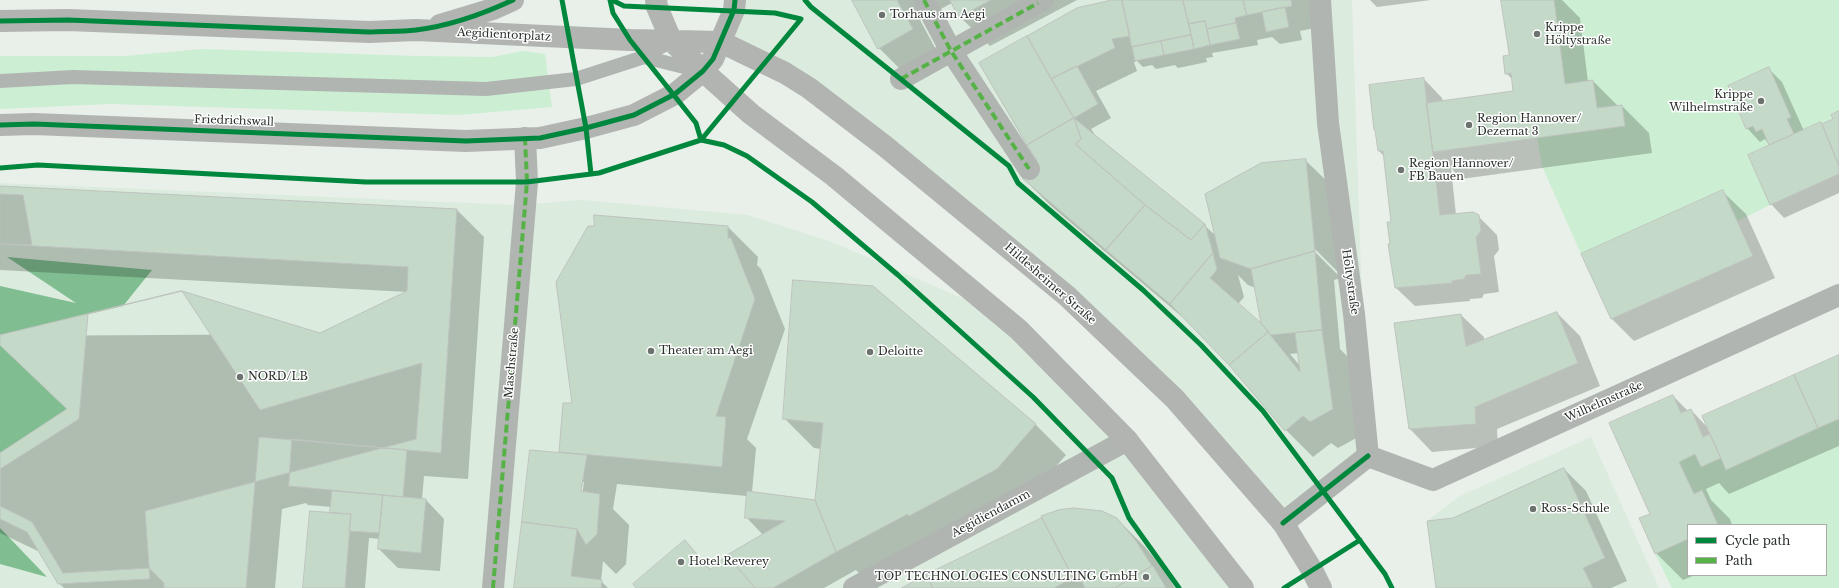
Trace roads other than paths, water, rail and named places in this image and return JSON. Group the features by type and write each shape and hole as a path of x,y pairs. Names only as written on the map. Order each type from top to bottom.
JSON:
{"main road":[{"name":"Aegidientorplatz","path":"416,30 457,21 493,9 513,0"},
{"path":"656,0 657,7 671,40 703,71 751,114 834,176 1019,330 1127,440 1243,588"},
{"path":"525,138 540,138 586,128 634,115 675,94 703,71 713,59 734,10 735,0"},
{"path":"0,21 68,20 369,32 416,30"},
{"name":"Aegidientorplatz","path":"416,30 630,40 721,42"},
{"name":"Hildesheimer Straße","path":"721,42 785,73 809,88 886,147 1066,296 1175,399 1283,523 1312,570 1321,588"},
{"name":"Friedrichswall","path":"0,125 42,124 466,140 525,138"}],"street":[{"path":"924,0 951,50 1030,169"},
{"name":"Höltystraße","path":"1320,0 1328,123 1354,314 1368,456"},
{"path":"901,79 1040,1"},
{"name":"Maschstraße","path":"493,588 527,182 525,138"},
{"name":"Wilhelmstraße","path":"1368,456 1433,480 1839,296"},
{"name":"Aegidiendamm","path":"854,588 1127,440"},
{"path":"1283,523 1368,456"}],"lane":[{"path":"0,82 73,77 486,89 576,79 644,57 671,40"},
{"path":"644,57 703,71"}],"place":[{"name":"Torhaus am Aegi","path":"882,15"},
{"name":"Krippe Höltystraße","path":"1537,34"},
{"name":"Krippe Wilhelmstraße","path":"1761,101"},
{"name":"Region Hannover/ Dezernat 3","path":"1469,125"},
{"name":"Region Hannover/ FB Bauen","path":"1401,170"},
{"name":"Theater am Aegi","path":"651,351"},
{"name":"Deloitte","path":"870,352"},
{"name":"NORD/LB","path":"240,377"},
{"name":"Ross-Schule","path":"1533,509"},
{"name":"Hotel Reverey","path":"681,562"},
{"name":"TOP TECHNOLOGIES CONSULTING GmbH","path":"1146,577"}]}
